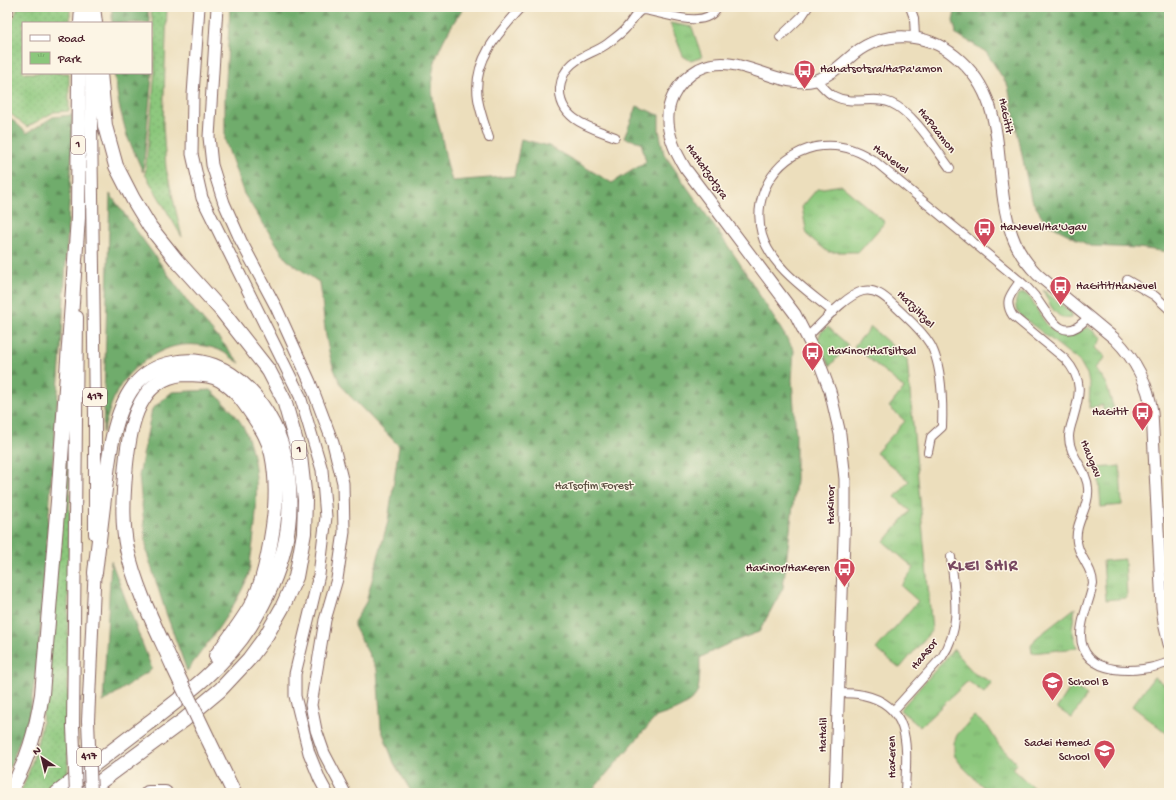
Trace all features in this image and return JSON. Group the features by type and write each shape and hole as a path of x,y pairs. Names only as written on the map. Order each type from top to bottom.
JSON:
{"highway":[{"path":"81,22 82,7"},
{"path":"93,7 94,22"},
{"name":"1","path":"9,793 24,766 31,747 37,724 42,694 59,493 78,218 79,74"},
{"name":"1","path":"84,793 184,720 220,690 249,659 266,636 282,608 296,577 304,532 305,500 300,456 284,400 269,371 221,310 177,261 150,227 133,199 116,166 105,126 100,74"},
{"path":"57,793 172,705 209,673 237,645 266,598 276,574 285,547 288,532 289,484 286,461 273,425 259,403 249,390 226,371 216,366 183,361 158,368 145,374 134,385 117,421 107,475 95,573"},
{"path":"191,689 231,636 254,601 261,585 266,565 275,520 276,499 272,452 264,433 246,406 230,387 215,378 202,374 180,374 161,380 151,388 137,410 127,454 122,511 127,548 135,580 173,666 234,793"},
{"path":"148,793 165,793"}],"main road":[{"name":"417","path":"91,793 88,721 95,573 95,414 91,123 92,74"},
{"name":"417","path":"76,793 73,727 78,218"}],"street":[{"path":"7,12 8,7"},
{"path":"199,7 193,95 192,154 202,198 300,396 322,470 326,517 320,575 295,674 296,696 309,753 327,793"},
{"path":"217,7 209,137 212,165 224,203 241,241 276,307 310,382 333,443 342,483 344,532 336,580 325,620 311,705 316,730 324,753 345,793"},
{"path":"488,138 478,99 478,74 481,64 495,39 522,7"},
{"path":"615,137 587,126 569,115 560,96 560,86 568,68 604,46 617,36 626,28 637,12 642,10 696,20 711,15 717,7"},
{"path":"780,37 802,16 808,7"},
{"path":"910,7 914,18 915,38"},
{"name":"HaHatzotzra","path":"807,337 795,314 783,297 685,168 674,148 671,139 668,124 671,99 676,90 689,75 707,66 722,63 795,82 806,82 816,80 837,69 855,53 872,42 897,37 915,38"},
{"name":"HaGitit","path":"915,38 932,43 949,51 970,70 982,87 993,115 1009,227 1016,244 1027,262 1038,275 1115,339 1131,355 1141,373 1151,402 1162,607 1169,644"},
{"name":"HaPaamon","path":"816,80 833,96 841,99 849,101 883,100 901,108 914,121 950,168"},
{"name":"HaNevel","path":"833,312 792,278 775,260 767,248 759,222 761,198 765,186 777,170 788,159 798,153 823,146 851,149 868,156 1020,281 1032,293 1056,326 1064,330 1074,329 1083,323 1088,317"},
{"path":"1127,280 1155,296 1169,309"},
{"name":"HaUgav","path":"1020,281 1008,302 1009,309 1013,316 1065,359 1071,366 1079,382 1078,401 1069,436 1072,452 1086,478 1088,488 1086,507 1076,533 1077,543 1093,577 1091,594 1081,625 1083,648 1086,655 1097,665 1112,669 1150,668 1169,662"},
{"name":"HaTziltzel","path":"807,337 842,304 861,292 868,290 884,297 915,325 930,345 938,367 942,407 942,427 930,437 928,452"},
{"name":"HaKinor","path":"807,337 818,358 836,413 845,479 846,510 839,679"},
{"name":"HaAsor","path":"893,711 942,657 948,648 955,627 956,612 951,557"},
{"name":"HaHalil","path":"835,793 839,679"},
{"name":"HaKeren","path":"839,693 862,694 882,702 893,711 904,727 905,793"}],"green space":[{"path":"18,7 70,7 70,22 22,22 22,74 69,74 69,111 54,112 27,127 7,111 7,35"},
{"path":"112,7 147,7 150,22 112,22"},
{"path":"150,7 167,7 163,125 166,168 182,237 145,174 155,72 155,35"},
{"name":"HaTsofim Forest","path":"230,7 464,7 441,45 432,77 434,105 452,181 514,176 521,139 549,146 612,183 646,162 641,142 624,138 637,106 659,115 659,130 664,154 737,259 794,350 792,380 796,434 796,481 783,588 759,632 714,650 700,658 699,686 694,698 679,708 656,717 590,793 412,793 394,763 381,728 377,670 354,626 354,622 366,602 388,521 399,446 346,392 339,380 329,354 320,283 287,260 244,194 225,140 225,97"},
{"path":"956,7 1169,7 1169,252 1138,248 1090,246 1046,223 1031,199 1008,86 986,52 955,33 953,21"},
{"path":"670,23 692,27 702,57 691,61 683,56"},
{"path":"152,46 153,65 143,172 127,136 119,105 114,74 152,74"},
{"path":"7,115 27,133 53,117 72,115 72,152 61,351 38,660 29,717 7,774"},
{"path":"841,185 885,222 859,252 828,252 807,235 802,207 817,189"},
{"path":"110,194 191,306 240,363 219,350 198,345 176,346 155,354 135,368 117,391 111,404 103,433"},
{"path":"1043,290 1072,313 1071,318 1061,317 1053,310"},
{"path":"1023,293 1030,298 1048,326 1058,334 1071,335 1088,327 1102,338 1095,348 1105,357 1095,368 1106,384 1114,409 1103,411 1103,405 1089,408 1090,387 1087,374 1080,362 1021,316 1017,311 1016,301 1018,295"},
{"path":"828,327 848,345 830,366 817,341 821,332"},
{"path":"871,327 907,359 932,630 900,668 876,649 918,601 901,586 914,568 884,542 910,511 895,497 909,481 876,453 905,421 889,407 904,388 854,346"},
{"path":"71,375 68,775 45,793 20,793 30,768 42,724"},
{"path":"211,390 227,405 241,422 247,435 256,479 255,526 249,571 241,592 227,615 187,671 165,610 147,553 139,476 152,409 172,392"},
{"path":"1120,466 1122,505 1101,507 1098,468"},
{"path":"1125,559 1127,598 1106,600 1103,561"},
{"path":"111,561 152,669 103,702"},
{"path":"1075,608 1072,629 1077,648 1032,653 1031,646 1036,638"},
{"path":"954,649 975,674 992,682 984,693 968,681 920,727 900,710"},
{"path":"1154,677 1169,688 1169,735 1132,706"},
{"path":"1072,685 1087,695 1072,718 1057,708"},
{"path":"974,716 988,727 999,745 1017,764 1013,769 1039,793 992,793 981,785 962,766 954,755 954,743 957,735"}],"place":[{"name":"Hahatsotsra/HaPa'amon","path":"804,90"},
{"name":"HaNevel/Ha'Ugav","path":"984,248"},
{"name":"HaGitit/HaNevel","path":"1061,306"},
{"name":"HaKinor/HaTsiltsal","path":"813,372"},
{"name":"HaGitit","path":"1143,432"},
{"name":"HaKinor/HaKeren","path":"845,588"},
{"name":"School B","path":"1052,702"},
{"name":"Sadei Hemed School","path":"1105,770"}],"district":[{"name":"KLEI SHIR","path":"983,567"}]}
